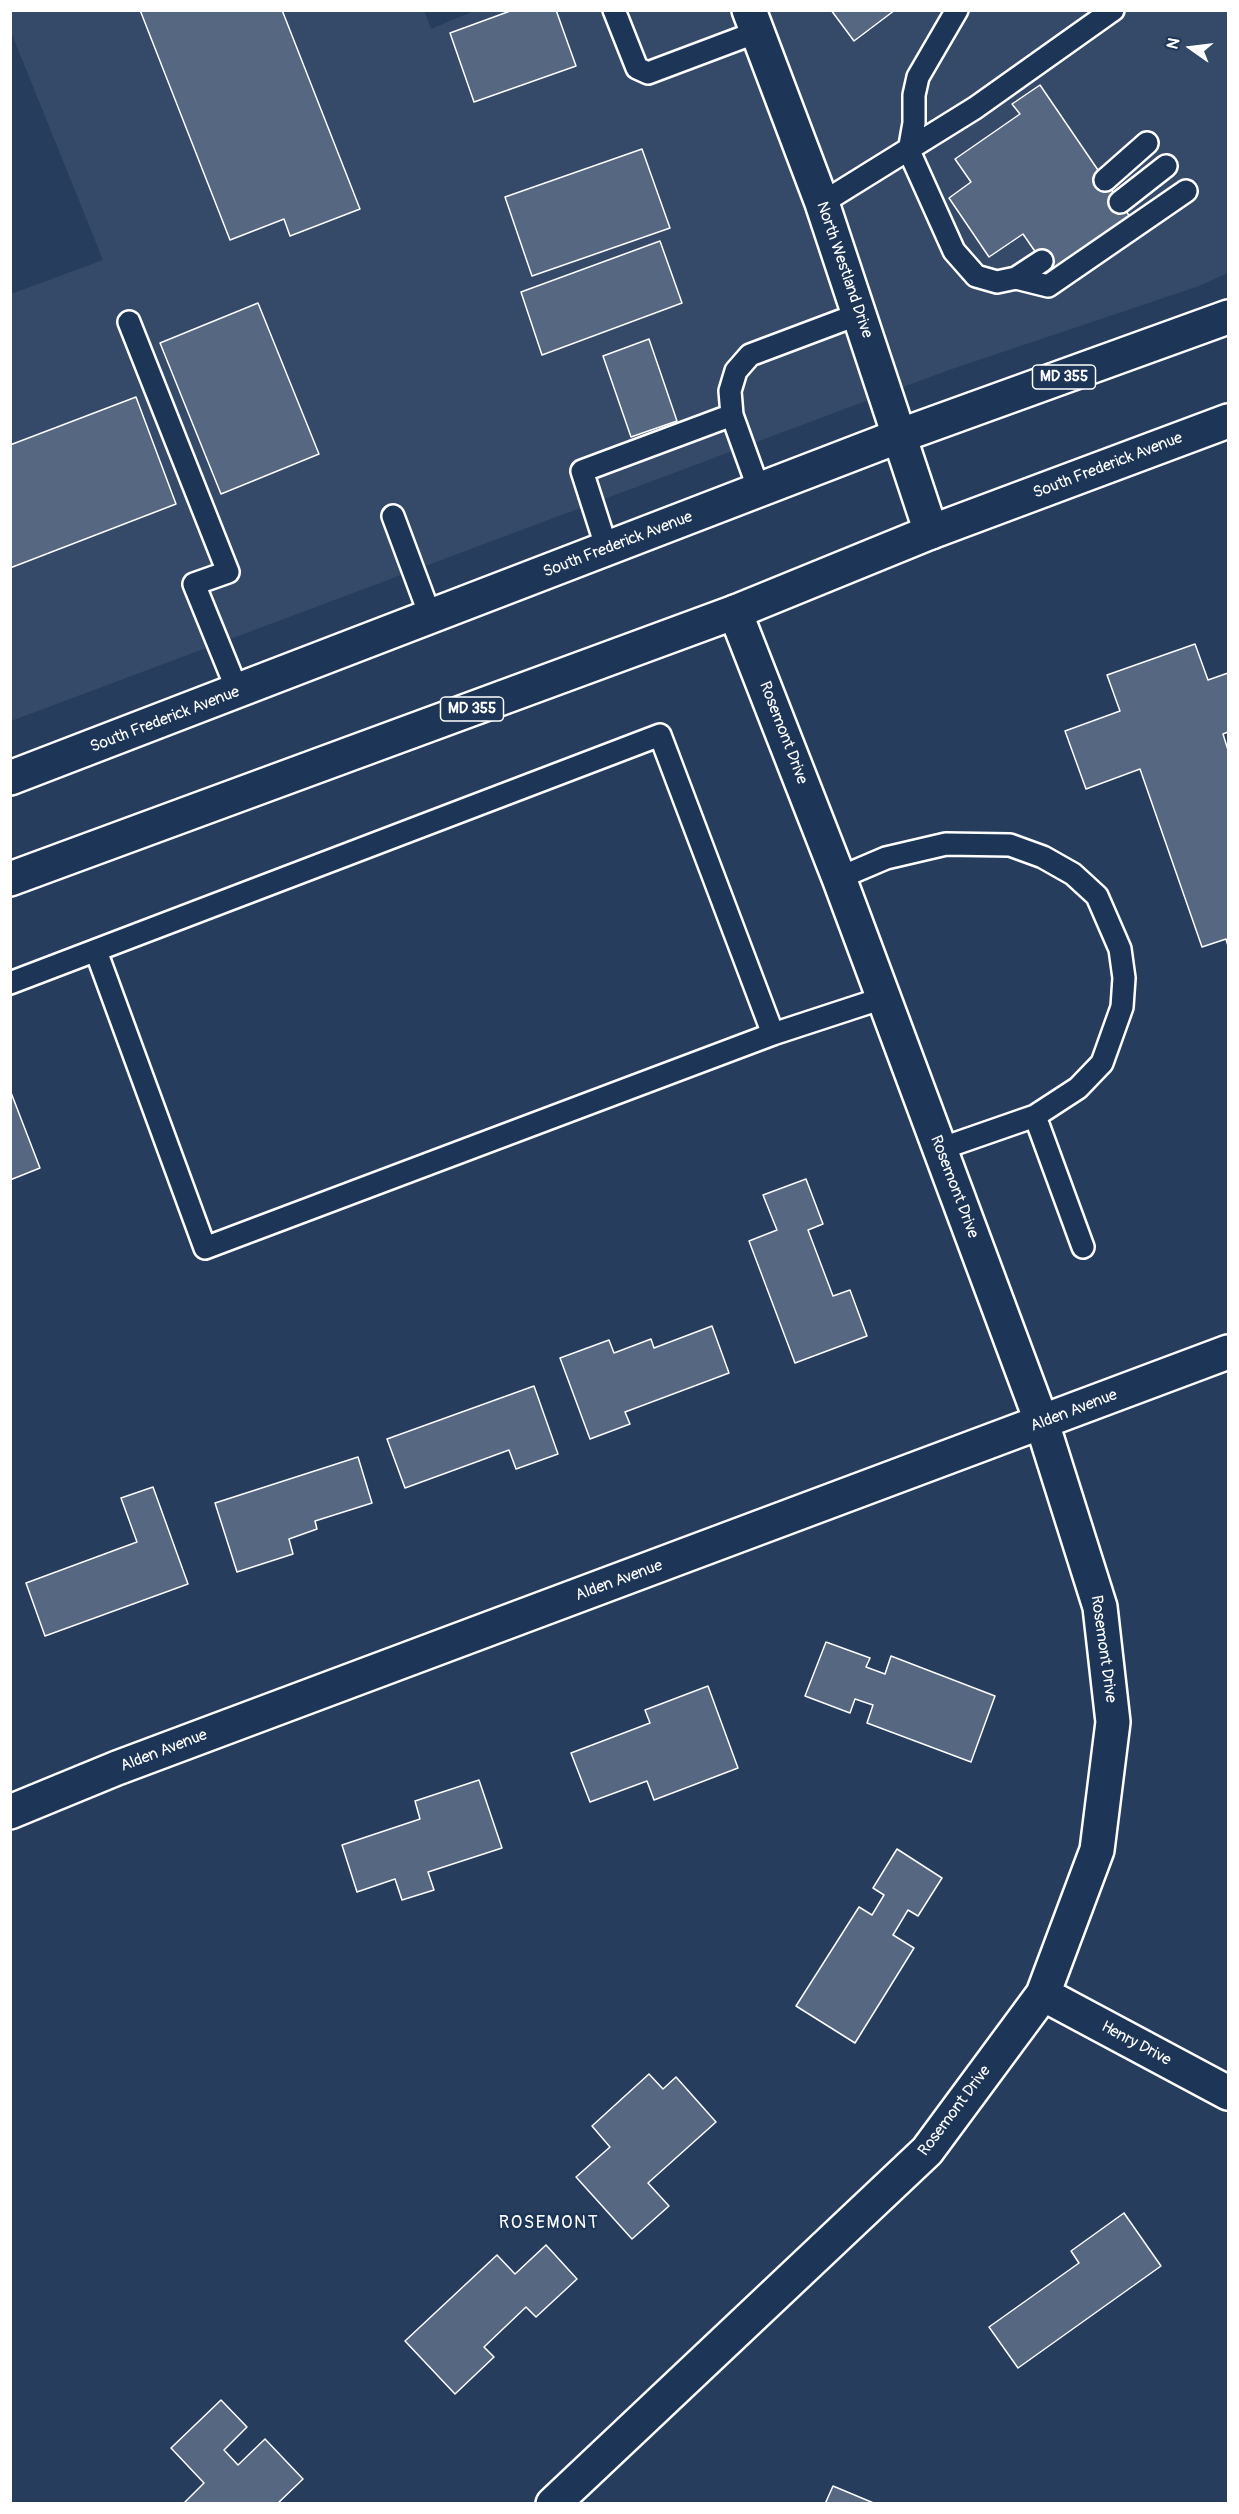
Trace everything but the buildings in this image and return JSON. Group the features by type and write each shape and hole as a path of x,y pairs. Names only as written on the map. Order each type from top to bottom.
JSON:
{"street":[{"name":"North Westland Drive","path":"753,21 822,203 931,532"},
{"name":"South Frederick Avenue","path":"12,771 238,692 899,436 1228,317"},
{"name":"South Frederick Avenue","path":"10,879 735,612 931,532 1228,421"},
{"name":"Rosemont Drive","path":"553,2504 927,2151 1043,1994 1098,1850 1113,1722 1100,1607 1042,1423 839,878 735,612"},
{"name":"Alden Avenue","path":"10,1812 117,1768 1228,1352"},
{"name":"Henry Drive","path":"1043,1994 1228,2093"}],"lane":[{"path":"614,10 637,68 648,74 753,21"},
{"path":"822,203 909,151 1113,10"},
{"path":"950,14 918,77 909,151 954,251 976,276 996,282 1016,278 1042,261"},
{"path":"1105,180 1147,143"},
{"path":"1120,202 1166,166"},
{"path":"1016,278 1048,286 1186,191"},
{"path":"759,490 732,415 730,391 736,371 750,355 859,314"},
{"path":"129,322 228,572 194,584 238,692"},
{"path":"607,549 582,471 732,415"},
{"path":"393,516 430,618"},
{"path":"10,983 660,735 773,1034"},
{"path":"839,878 886,858 946,844 1010,845 1042,856 1073,874 1097,896 1120,949 1124,978 1119,1016 1102,1063 1078,1088 1035,1116 940,1149"},
{"path":"96,951 205,1248 773,1034 883,998"},
{"path":"1035,1116 1083,1247"}],"shaded area":[{"path":"424,10 431,29 476,10 1228,11 1228,273 1199,286 949,370 11,721 11,294 103,260 11,32 11,11"}],"district":[{"name":"ROSEMONT","path":"549,2223"}]}
